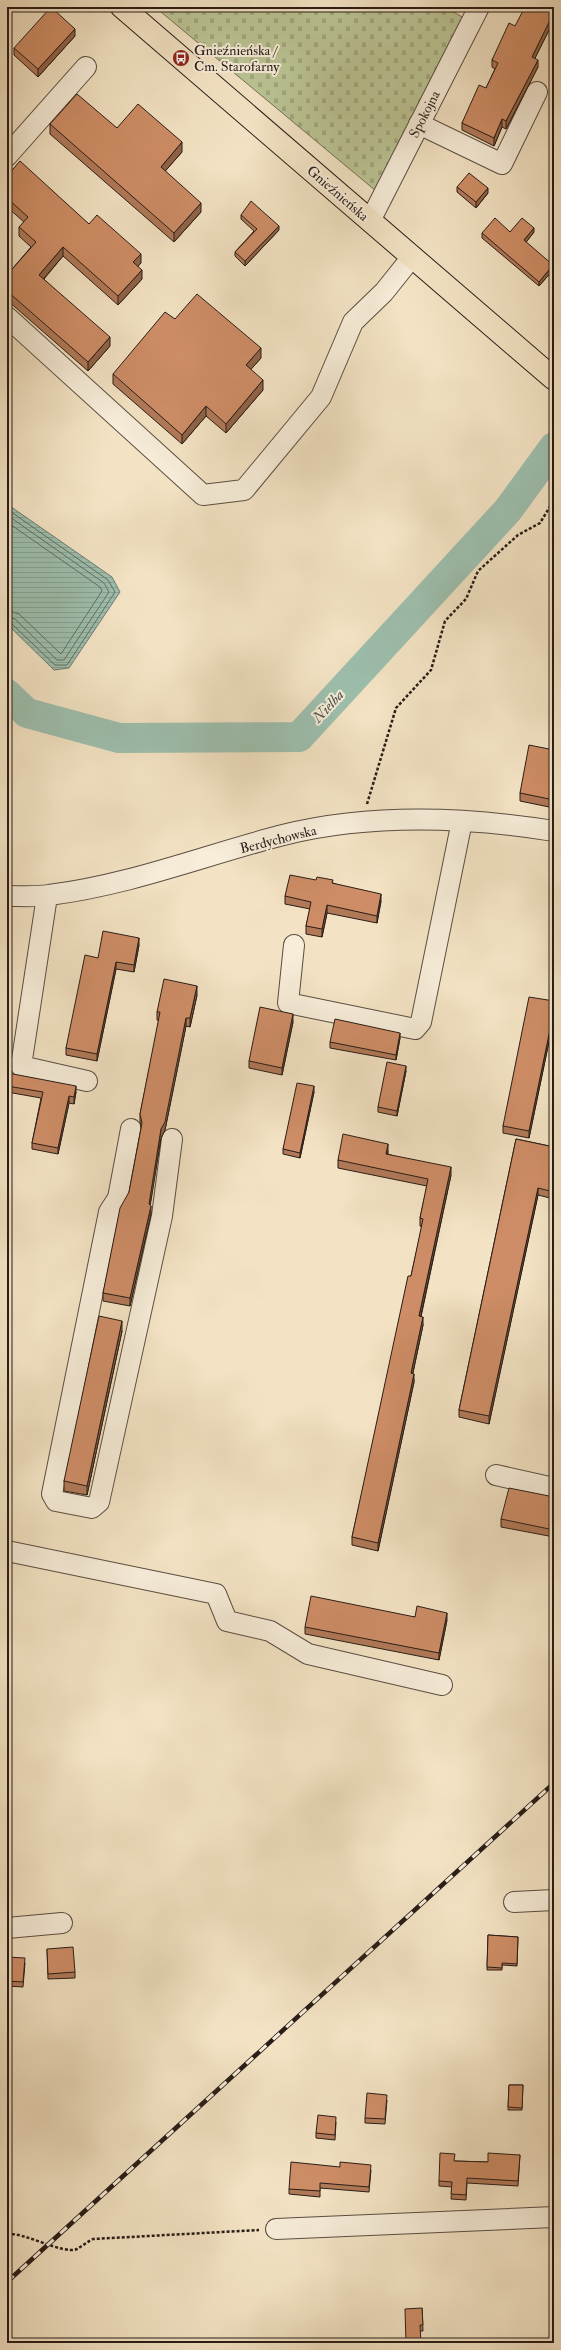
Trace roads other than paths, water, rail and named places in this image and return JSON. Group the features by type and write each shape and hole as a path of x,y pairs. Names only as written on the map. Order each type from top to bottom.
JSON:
{"main road":[{"name":"Gnieźnieńska","path":"122,7 554,378"}],"street":[{"name":"Spokojna","path":"370,221 479,7"},
{"path":"7,156 86,67"},
{"path":"419,124 502,164 537,92"},
{"path":"7,317 203,495 244,490 321,397 353,322 384,292 412,257"},
{"path":"294,945 288,1003 415,1029 421,1022 462,821"},
{"name":"Berdychowska","path":"7,896 47,896 124,881 284,835 361,823 462,821 554,831"},
{"path":"47,896 21,1066 87,1081"},
{"path":"131,1129 118,1198 109,1212 107,1220 52,1494 56,1501 92,1508 99,1502 162,1216 172,1139"},
{"path":"496,1475 554,1488"},
{"path":"7,1551 216,1594 227,1621 270,1631 308,1654 442,1685"},
{"path":"514,1902 554,1900"},
{"path":"7,1928 62,1923"},
{"path":"276,2230 554,2217"}],"water":[{"path":"7,504 112,577 120,592 69,668 54,670 7,624"}],"waterway":[{"name":"Nielba","path":"7,694 27,713 119,738 299,737 508,510 554,447"}],"railway":[{"path":"7,2282 554,1783"}],"place":[{"name":"Gnieźnieńska / Cm. Starofarny","path":"181,58"}]}
